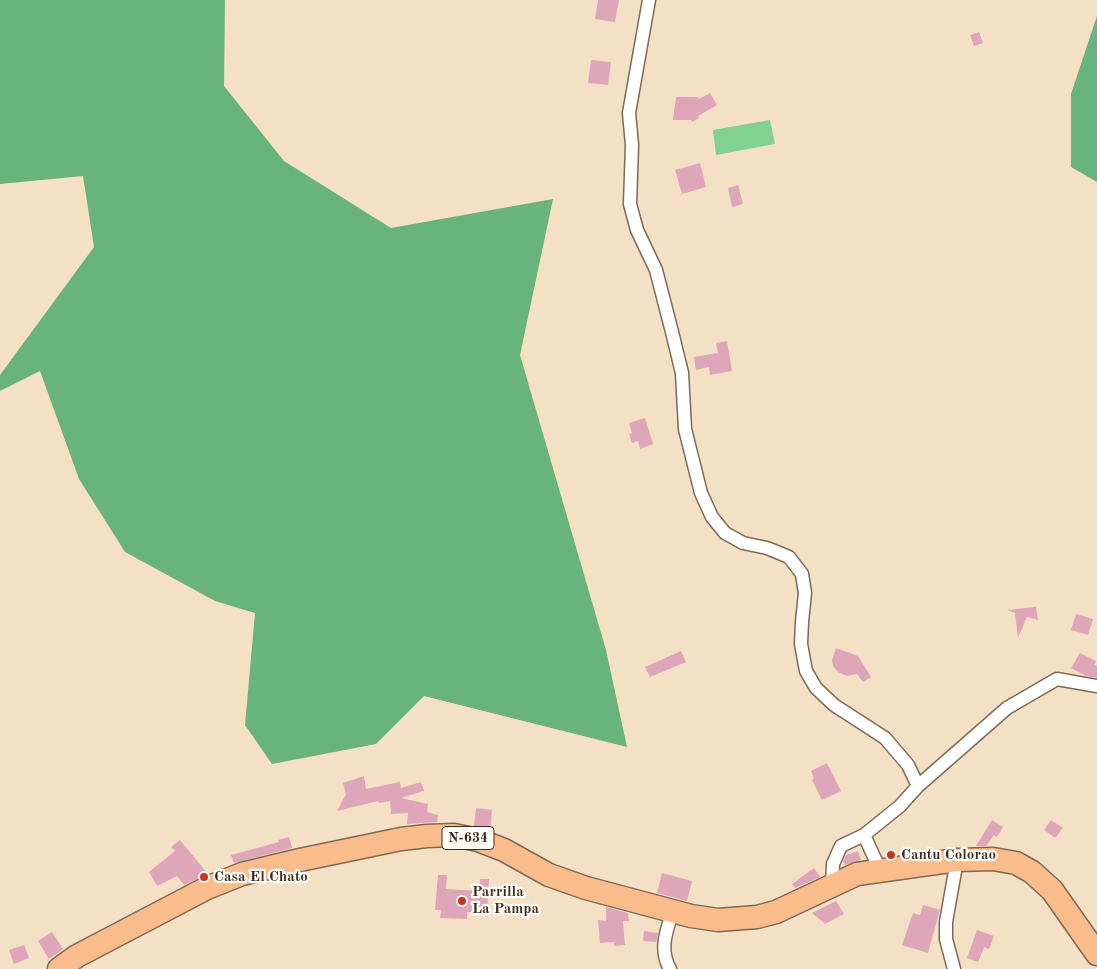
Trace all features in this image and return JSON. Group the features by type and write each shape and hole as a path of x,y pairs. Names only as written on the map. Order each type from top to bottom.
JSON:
{"highway":[{"name":"N-634","path":"59,969 77,956 207,888 242,874 300,860 427,836 454,835 478,840 504,850 549,875 586,888 691,916 718,920 757,917 776,912 857,874 957,860 993,859 1016,863 1032,872 1052,890 1097,954"}],"street":[{"path":"649,0 629,113 632,145 630,204 637,230 656,270 672,332 682,373 685,428 701,493 712,517 725,533 743,543 766,548 789,557 802,574 805,593 802,644 806,671 816,688 834,705 885,738 908,765 918,786"},
{"path":"832,885 833,864 841,846 864,835 900,806 918,786 1007,708 1057,679 1097,686"},
{"path":"864,835 880,870"},
{"path":"954,969 946,939 946,922 957,860"},
{"path":"670,969 665,961 663,946 673,911"}],"green space":[{"path":"0,0 225,0 224,86 284,161 391,228 553,199 520,355 606,650 627,747 424,696 376,744 272,764 245,725 255,613 215,601 125,552 79,479 40,371 0,391 0,375 94,247 83,176 0,184"},
{"path":"1097,16 1097,182 1071,167 1071,94"},
{"path":"770,120 775,144 716,155 713,130"}],"building":[{"path":"598,0 619,0 615,22 595,19"},
{"path":"979,32 983,43 974,46 970,35"},
{"path":"591,60 611,62 608,85 588,83"},
{"path":"710,93 717,105 698,116 699,118 692,122 691,120 673,120 676,97 698,97 699,99"},
{"path":"700,163 706,187 682,194 675,170"},
{"path":"738,185 743,204 732,207 728,188"},
{"path":"727,341 732,371 710,375 709,367 696,370 694,357 718,353 716,343"},
{"path":"645,418 653,444 640,449 638,441 632,443 629,434 632,433 629,423"},
{"path":"1036,607 1038,620 1027,617 1018,638 1015,613 1007,610"},
{"path":"1076,614 1093,619 1088,635 1071,630"},
{"path":"836,648 858,656 871,677 863,682 857,674 847,676 838,672 833,666 832,660"},
{"path":"681,651 686,662 650,677 645,667"},
{"path":"1080,653 1096,661 1094,665 1097,666 1097,678 1086,676 1071,668"},
{"path":"827,763 841,791 822,800 812,780 814,779 811,771"},
{"path":"364,776 366,789 400,782 401,788 421,782 424,791 401,798 428,804 427,812 438,815 437,822 407,824 408,813 391,814 390,801 379,803 378,801 337,811 346,794 343,783"},
{"path":"476,808 492,810 490,831 474,826"},
{"path":"992,820 1003,827 997,837 994,835 986,846 976,846"},
{"path":"1051,820 1063,828 1055,838 1044,830"},
{"path":"289,837 292,848 234,863 231,855 279,842 278,840"},
{"path":"180,840 208,874 184,885 177,876 157,886 149,872 175,851 171,847"},
{"path":"858,851 861,860 845,865 843,861 846,855"},
{"path":"814,868 820,877 795,888 792,884"},
{"path":"662,873 692,881 687,901 657,893"},
{"name":"Parrilla La Pampa","path":"438,875 447,875 446,889 479,891 480,879 489,879 487,913 467,912 467,919 440,918 441,910 435,910"},
{"path":"836,901 844,914 825,924 812,913"},
{"path":"923,905 940,910 928,953 902,945 913,913 920,915"},
{"path":"606,907 628,913 629,921 623,921 625,945 614,946 614,942 600,943 598,920 606,921"},
{"path":"977,930 994,936 989,949 984,947 978,962 967,958"},
{"path":"644,931 658,933 656,942 643,941"},
{"path":"52,932 63,949 49,959 38,941"},
{"path":"24,945 29,958 14,964 9,950"}],"place":[{"name":"Cantu Colorao","path":"891,855"},
{"name":"Casa El Chato","path":"204,877"},
{"name":"Parrilla La Pampa","path":"462,901"}]}
